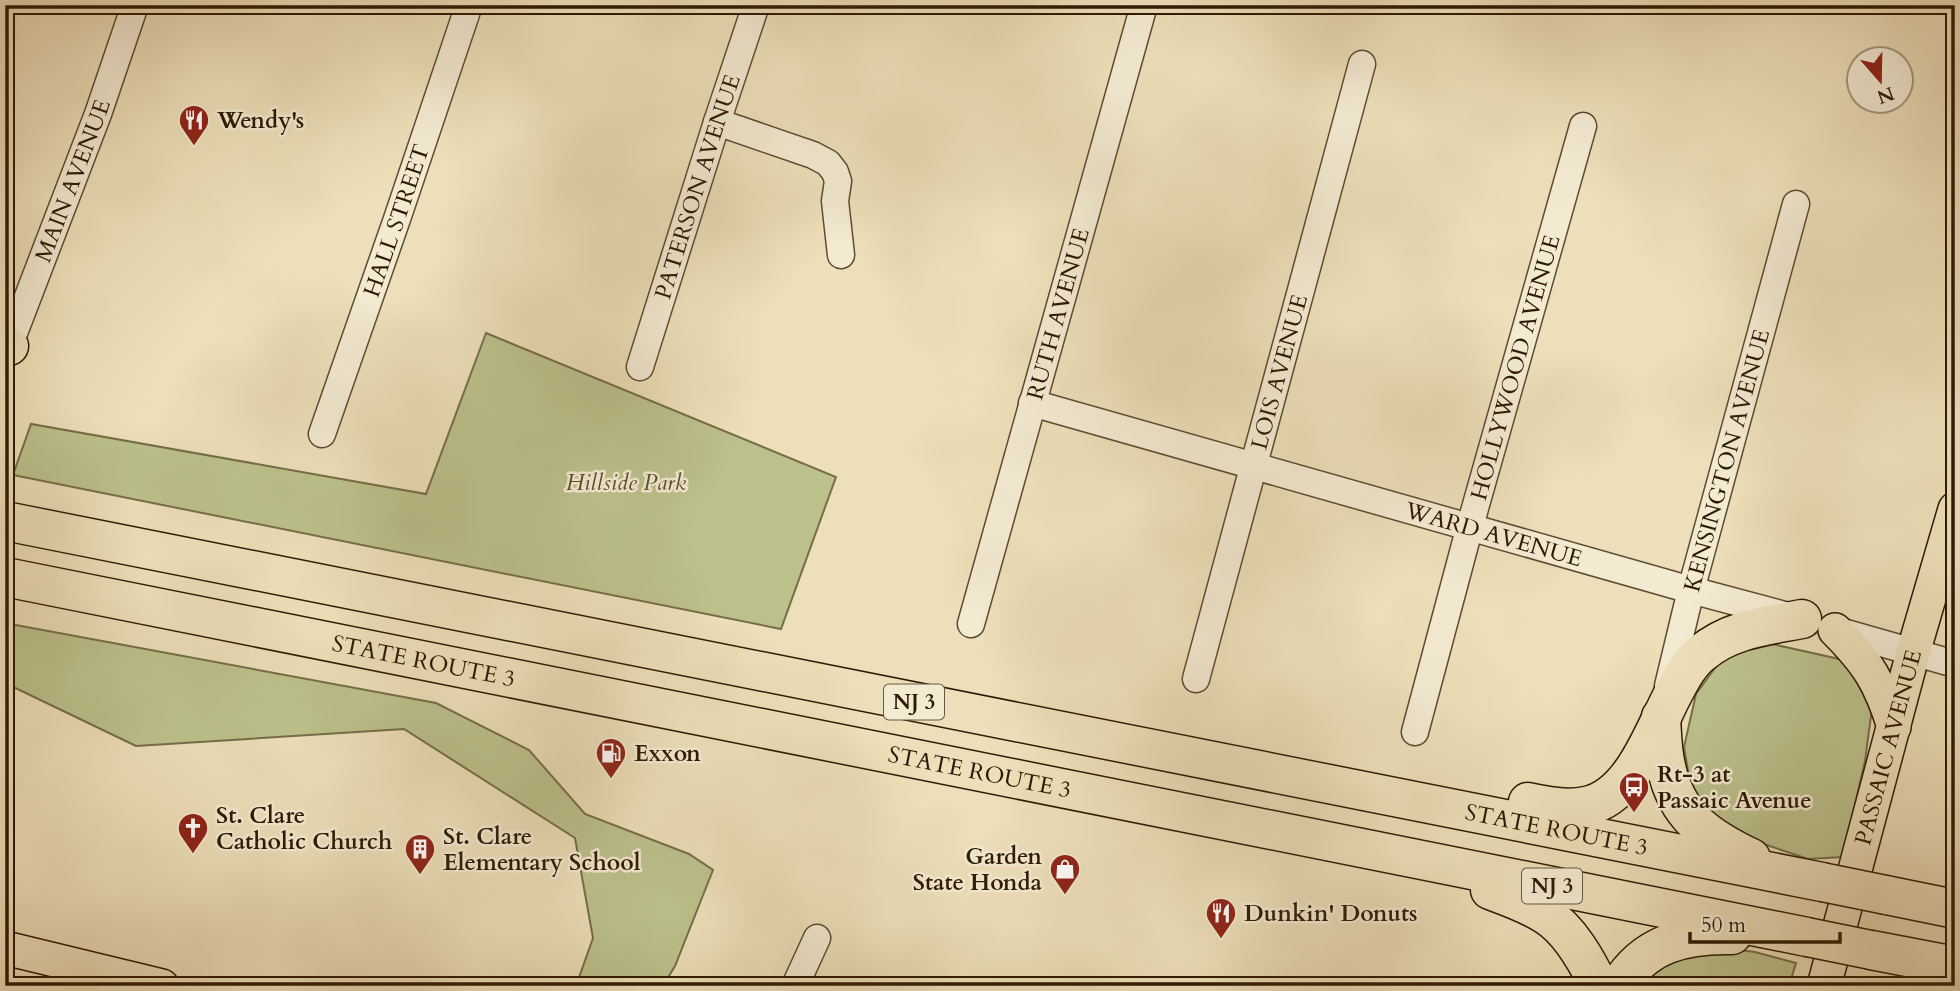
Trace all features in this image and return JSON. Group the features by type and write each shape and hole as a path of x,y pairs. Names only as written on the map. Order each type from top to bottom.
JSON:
{"highway":[{"name":"STATE ROUTE 3","path":"5,521 1955,909"},
{"name":"STATE ROUTE 3","path":"5,577 1955,966"},
{"path":"1245,767 1406,780 1553,807 1586,807 1609,797 1628,778 1684,672 1699,655 1714,644 1745,630 1819,624"},
{"path":"1661,717 1666,766 1679,802 1690,819 1704,832 1750,858 1822,882"},
{"path":"1417,859 1537,909 1550,917 1583,956 1599,986"},
{"path":"1619,986 1638,960 1680,939 1717,935 1807,937"}],"main road":[{"name":"PASSAIC AVENUE","path":"1824,986 1913,653 1955,509"},
{"path":"1819,624 1869,667 1886,700 1894,727"},
{"path":"5,948 162,986"}],"street":[{"name":"MAIN AVENUE","path":"6,348 98,114 135,5"},
{"name":"HALL STREET","path":"322,434 469,5"},
{"name":"PATERSON AVENUE","path":"640,367 716,122 756,5"},
{"name":"RUTH AVENUE","path":"971,624 1144,6"},
{"name":"LOIS AVENUE","path":"1196,679 1362,64"},
{"path":"716,122 813,155 828,163 838,181 835,201 841,256"},
{"name":"HOLLYWOOD AVENUE","path":"1415,732 1583,126"},
{"name":"KENSINGTON AVENUE","path":"1661,717 1691,590 1796,204"},
{"name":"WARD AVENUE","path":"1032,403 1955,664"},
{"path":"795,986 817,938"}],"green space":[{"name":"Hillside Park","path":"486,333 836,477 781,629 13,475 31,424 426,494"},
{"path":"5,623 436,703 529,750 585,814 689,854 713,870 675,966 663,986 576,986 593,938 575,838 404,729 136,746 5,683"},
{"path":"1763,642 1848,661 1873,701 1865,761 1843,857 1808,859 1746,838 1694,807 1684,747 1696,694 1723,657"},
{"path":"1699,945 1755,952 1796,963 1789,986 1640,986 1641,980"}],"place":[{"name":"Wendy's","path":"194,147"},
{"name":"Exxon","path":"611,780"},
{"name":"Rt-3 at Passaic Avenue","path":"1634,814"},
{"name":"St. Clare Catholic Church","path":"193,855"},
{"name":"St. Clare Elementary School","path":"420,876"},
{"name":"Garden State Honda","path":"1065,896"},
{"name":"Dunkin' Donuts","path":"1221,940"}]}
